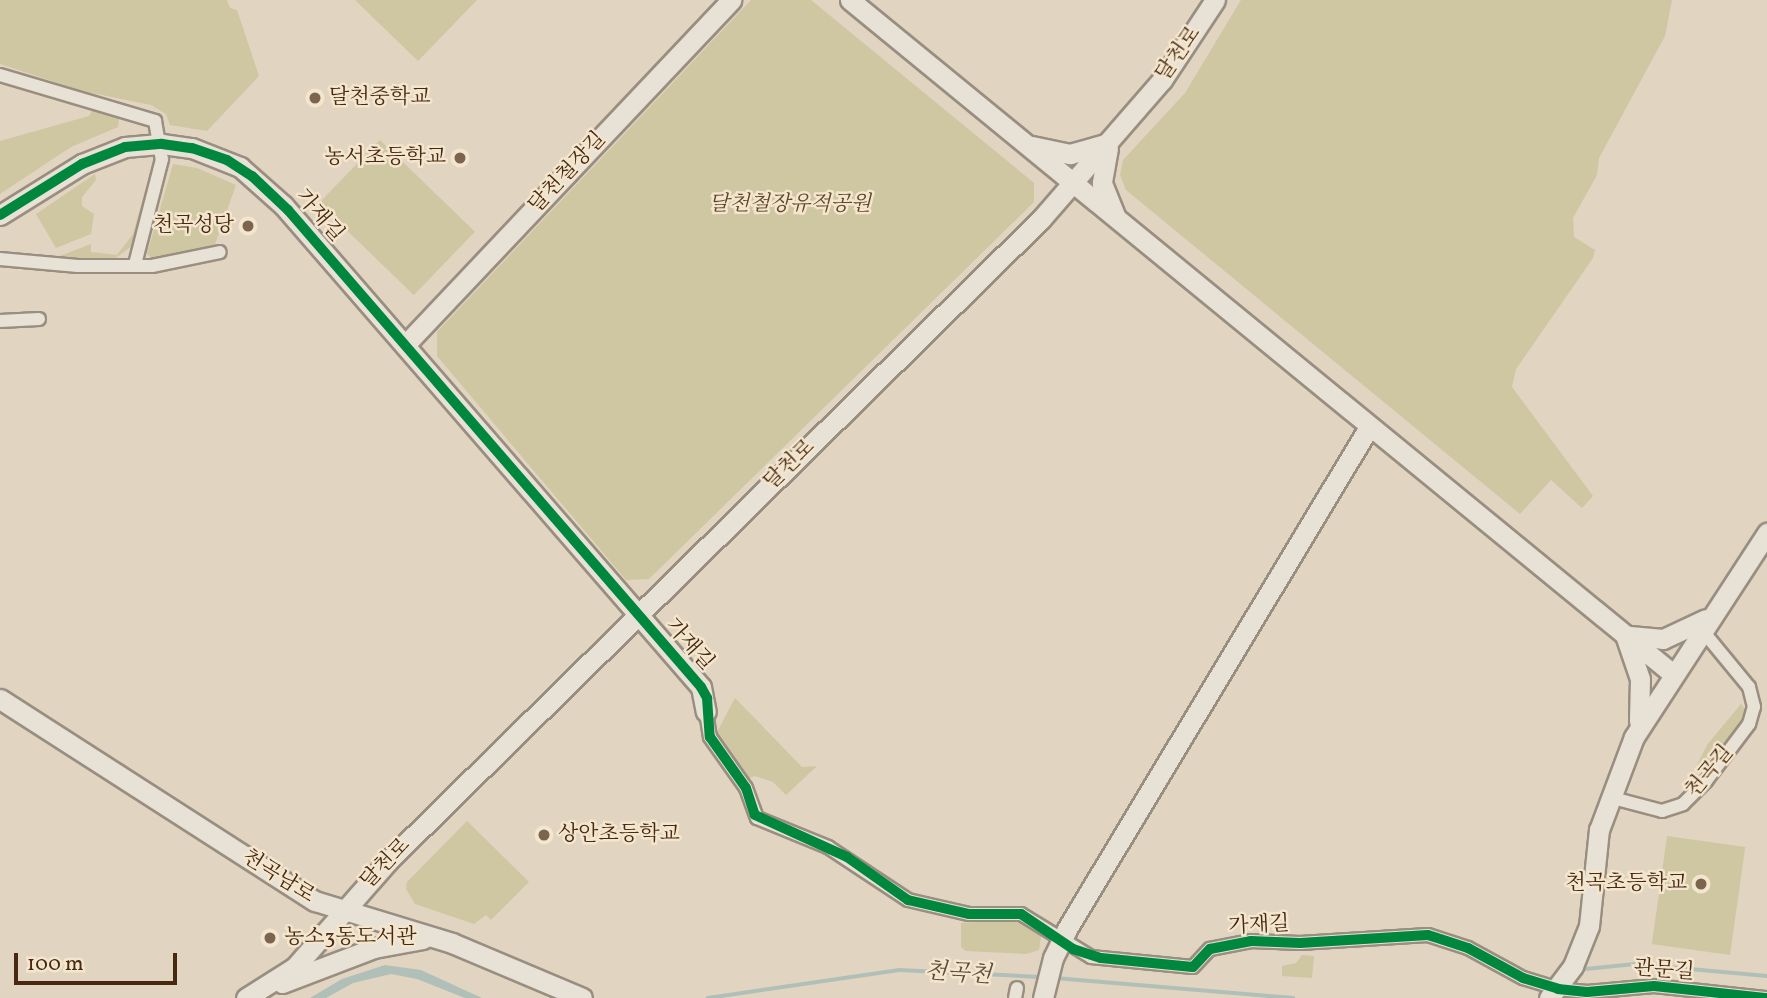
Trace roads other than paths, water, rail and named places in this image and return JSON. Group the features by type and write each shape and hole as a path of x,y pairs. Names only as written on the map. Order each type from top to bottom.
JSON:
{"street":[{"name":"달천철장길","path":"405,345 731,0"},
{"path":"850,0 1673,674"},
{"name":"달천로","path":"254,994 295,967 342,911 1073,184 1176,62 1215,0"},
{"path":"0,75 78,101 146,116 158,126 162,144 158,179 135,264"},
{"path":"1021,140 1070,154 1091,151 1111,140"},
{"path":"1111,140 1102,163 1102,183 1122,225"},
{"name":"가재길","path":"0,215 97,156 125,147 162,144 214,154 262,183 405,345 636,616 701,687 710,737 742,782 757,818 828,847 908,900 969,914 1021,914 1057,950 1091,957 1190,967 1210,949 1251,941 1300,943 1427,935 1553,994"},
{"path":"0,259 78,266 170,264 220,252"},
{"path":"0,321 39,319"},
{"path":"1043,996 1057,950 1369,427"},
{"path":"1553,994 1573,966 1589,926 1600,831 1609,797 1634,737 1767,533"},
{"path":"1621,632 1643,639 1663,639 1685,632 1714,611"},
{"name":"천곡길","path":"1609,797 1662,811 1683,804 1727,754 1761,706 1744,679 1702,630"},
{"path":"1621,632 1640,679 1641,706 1634,737"},
{"name":"천곡남로","path":"0,699 315,901 439,939 582,998"},
{"path":"254,994 386,944 439,939"},
{"name":"관문길","path":"1553,994 1578,995 1654,986 1767,998"}],"waterway":[{"name":"천곡천","path":"1586,969 1635,964 1767,976"},
{"name":"천곡천","path":"708,998 899,970 1040,977"},
{"name":"천곡천","path":"1055,978 1293,998"}],"place":[{"name":"달천중학교","path":"315,98"},
{"name":"농서초등학교","path":"460,158"},
{"name":"천곡성당","path":"248,226"},
{"name":"상안초등학교","path":"544,835"},
{"name":"천곡초등학교","path":"1701,884"},
{"name":"농소3동도서관","path":"270,938"}],"park label":[{"name":"달천철장유적공원","path":"790,205"}]}
